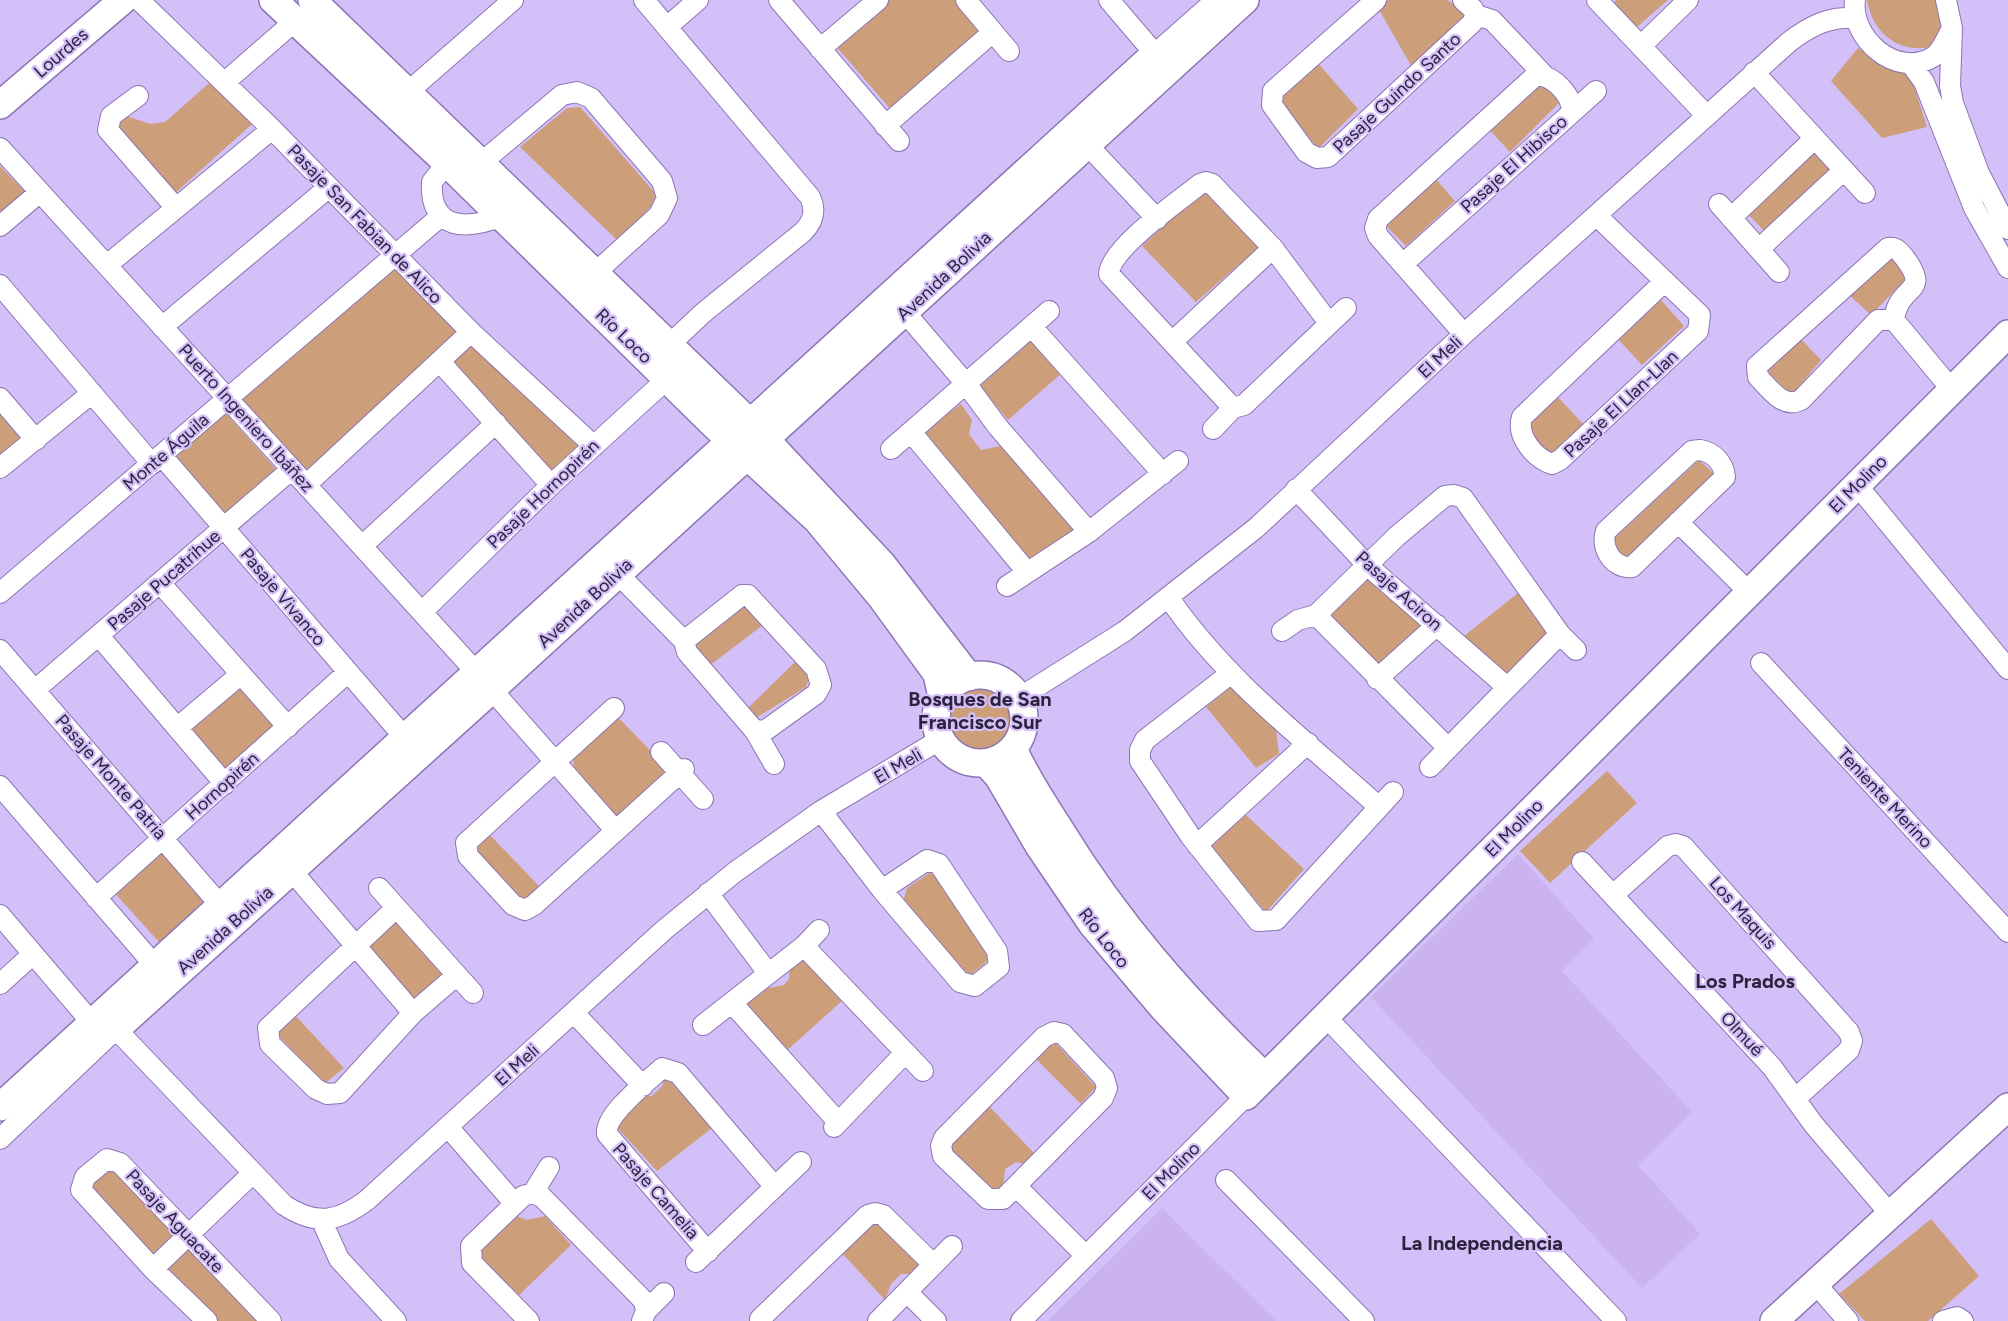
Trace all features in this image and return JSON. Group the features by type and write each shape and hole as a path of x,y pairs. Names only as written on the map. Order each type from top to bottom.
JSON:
{"street":[{"name":"Río Loco","path":"273,0 447,163 667,379 748,439 882,564 969,677"},
{"name":"Río Loco","path":"312,0 669,345 876,590 937,674 942,697"},
{"path":"408,92 513,0"},
{"path":"644,0 810,197 814,212 808,226 803,231 703,313 669,345"},
{"path":"667,27 698,0"},
{"path":"778,0 898,141"},
{"path":"820,49 878,0"},
{"path":"966,0 1009,51"},
{"path":"1109,0 1163,61 1216,0"},
{"name":"Avenida Bolivia","path":"0,1107 104,1026 162,974 291,870 484,682 748,439 1163,61 1245,0"},
{"name":"Pasaje Guindo Santo","path":"1376,0 1273,91 1272,105 1306,152 1317,158 1328,157 1472,23 1476,15"},
{"name":"Pasaje El Hibisco","path":"1403,264 1572,112 1570,100 1550,78 1543,74 1492,20 1476,15 1463,0"},
{"path":"1642,45 1688,0"},
{"path":"1946,0 1952,28 1950,86 1953,103 1979,173 2008,228"},
{"name":"Pasaje San Fabian de Alico","path":"125,1 225,82 471,332 594,446"},
{"name":"Lourdes","path":"0,105 125,1"},
{"path":"1601,1 1707,116"},
{"path":"1855,9 1859,29 1876,51 1911,63 1933,57 1943,46 1952,28"},
{"name":"El Meli","path":"1019,698 1125,631 1256,528 1464,334 1754,72 1808,28 1836,19 1855,9"},
{"path":"225,82 295,21"},
{"path":"885,126 993,32"},
{"path":"1911,63 1924,82 1974,208 2008,268"},
{"path":"1754,72 1865,193"},
{"path":"1464,334 1378,236 1375,228 1378,219 1535,76 1543,74"},
{"path":"1572,112 1596,91"},
{"path":"481,163 562,95 577,92 591,98 662,181 667,198 659,215 595,273"},
{"path":"138,96 111,116 108,130 176,208"},
{"path":"107,266 272,129"},
{"path":"1080,137 1157,219"},
{"path":"1779,272 1725,211 1814,139"},
{"name":"Puerto Ingeniero Ibáñez","path":"0,148 422,612 616,831"},
{"path":"447,163 437,172 432,182 434,205 441,216 451,223 470,226 502,216"},
{"path":"1759,249 1844,170"},
{"path":"1213,429 1233,408 1244,405 1323,333 1326,319 1273,248 1212,184 1206,182 1157,219 1113,258 1109,274 1233,408"},
{"path":"162,327 328,188"},
{"path":"0,226 40,192"},
{"name":"Monte Águila","path":"0,593 441,216"},
{"path":"1597,216 1664,282"},
{"path":"1172,342 1273,248"},
{"path":"1893,248 1916,273 1917,278 1915,284 1898,303 1894,320 1878,320 1801,400 1793,404 1783,402 1758,377 1757,366 1888,249 1893,248"},
{"name":"Pasaje El Llan-Llan","path":"1664,282 1700,315 1698,331 1560,460 1552,464 1544,462 1521,436 1519,427 1522,417 1664,282"},
{"name":"Pasaje Vivanco","path":"0,285 92,393 225,527 347,673 405,738"},
{"path":"898,304 967,385 998,427 1089,532"},
{"path":"1326,326 1346,308"},
{"path":"891,449 1049,311"},
{"path":"1894,320 1952,390"},
{"path":"1007,586 1089,532 1170,468 1032,327"},
{"path":"306,485 471,332"},
{"name":"El Molino","path":"1021,1321 2008,334"},
{"path":"441,362 551,484"},
{"name":"Pasaje Hornopirén","path":"422,612 551,484 667,379"},
{"path":"0,468 92,393"},
{"path":"0,398 36,440"},
{"path":"362,546 496,423"},
{"path":"911,432 1027,572"},
{"name":"Avenida Bolivia","path":"162,974 221,906 405,738 484,682 617,573 748,439"},
{"path":"1692,451 1708,451 1722,464 1725,477 1678,522 1632,567 1625,567 1617,563 1605,549 1603,540 1606,531 1692,451"},
{"name":"Pasaje Pucatrihue","path":"36,689 292,469"},
{"path":"1857,485 2008,669"},
{"name":"Pasaje Aciron","path":"1296,489 1368,566 1507,687"},
{"path":"1282,631 1298,620 1316,615 1397,536 1445,496 1454,495 1463,498 1560,634 1576,650"},
{"path":"1678,522 1750,593"},
{"path":"617,573 684,641 687,652 755,731 774,764"},
{"path":"160,583 288,727"},
{"path":"684,641 742,595 748,595 816,669 821,685 816,694 766,730 755,731"},
{"path":"1169,598 1194,634 1230,674 1379,807"},
{"path":"1316,615 1447,747"},
{"path":"1377,678 1437,625"},
{"path":"1430,767 1447,747 1560,634"},
{"path":"99,636 225,784"},
{"name":"Pasaje Monte Patria","path":"0,650 221,906"},
{"name":"Teniente Merino","path":"1761,663 2008,932"},
{"name":"Hornopirén","path":"96,898 347,673"},
{"path":"177,728 241,674"},
{"path":"1230,674 1144,740 1140,750 1140,761 1197,845 1258,921 1276,920 1393,792"},
{"path":"969,677 996,678 1007,685 1019,698 1024,723 1020,739 1013,749 1001,759 986,763 960,758 941,739 936,718 942,697 955,683 969,677"},
{"path":"614,708 555,764 469,838 465,847 468,856 513,905 525,910 534,905 682,771"},
{"name":"El Meli","path":"0,915 33,954 284,1205 298,1213 321,1219 350,1214 664,930 708,893 822,811 941,739"},
{"path":"1197,845 1308,742"},
{"name":"Río Loco","path":"1013,749 1070,847 1131,934 1255,1086"},
{"path":"661,752 682,771 703,799"},
{"name":"Río Loco","path":"986,763 998,776 1039,846 1092,924 1156,1000 1255,1086"},
{"path":"0,786 162,974"},
{"path":"822,811 882,890 960,982 975,986 999,967 997,951 939,864 927,860 882,890"},
{"name":"Los Maquis","path":"1613,895 1668,846 1683,846 1833,1014 1849,1032 1852,1041 1849,1050 1795,1099"},
{"name":"Olmué","path":"1582,862 1772,1066 1814,1125 1891,1215"},
{"path":"291,870 353,946 413,1013"},
{"path":"379,888 473,993"},
{"path":"708,893 768,973"},
{"path":"396,908 268,1028 270,1044 316,1089 327,1094 340,1093 413,1013 457,975"},
{"path":"703,1025 804,946 819,930"},
{"path":"804,946 904,1054 923,1071"},
{"path":"0,984 33,954"},
{"path":"732,1003 836,1124 904,1054"},
{"path":"574,1013 643,1086"},
{"path":"1326,1017 1616,1321"},
{"name":"Avenida Bolivia","path":"0,1139 104,1026"},
{"path":"1054,1032 1063,1034 1104,1078 1107,1088 1103,1098 1016,1186 1003,1199 988,1198 943,1156 941,1146 944,1138 1044,1037 1054,1032"},
{"name":"Pasaje Camelia","path":"775,1187 678,1073 662,1068 609,1119 606,1126 607,1134 702,1257 775,1187 801,1162"},
{"path":"1774,1321 2008,1107"},
{"path":"448,1127 515,1204"},
{"name":"Pasaje Aguacate","path":"207,1321 153,1269 81,1191 85,1177 107,1159 114,1159 271,1321"},
{"path":"533,1193 549,1167"},
{"path":"153,1269 253,1173"},
{"path":"1226,1180 1364,1321"},
{"path":"1016,1186 1086,1256"},
{"path":"529,1321 472,1263 470,1254 471,1246 523,1196 533,1193 542,1197 644,1301 644,1316"},
{"path":"766,1318 868,1215 875,1213 883,1215 933,1264"},
{"path":"321,1219 339,1259 396,1321"},
{"path":"878,1321 952,1246"},
{"path":"1815,1283 1848,1321"},
{"path":"907,1292 936,1321"},
{"path":"644,1316 664,1293"},
{"path":"1943,1321 1957,1317 1963,1321"}],"shaded area":[{"path":"886,0 957,0 984,32 893,112 834,44"},
{"path":"1388,0 1447,0 1467,13 1413,69 1378,8"},
{"path":"1616,0 1668,0 1636,28 1614,3"},
{"path":"1867,0 1940,0 1943,31 1935,43 1929,47 1913,48 1895,43 1876,25"},
{"path":"1858,48 1889,66 1910,73 1927,127 1882,138 1831,81"},
{"path":"1317,62 1358,109 1318,149 1277,95"},
{"path":"216,77 260,117 173,195 114,124 126,116 151,124 165,122"},
{"path":"1538,79 1560,102 1510,152 1486,126"},
{"path":"580,107 656,194 652,205 619,242 520,147 567,108"},
{"path":"1812,149 1833,171 1767,234 1747,213"},
{"path":"0,166 26,193 0,214"},
{"path":"1434,177 1455,201 1406,246 1384,224"},
{"path":"1205,188 1260,246 1196,302 1142,246"},
{"path":"1888,252 1906,279 1871,315 1846,292"},
{"path":"392,263 461,328 304,474 237,401"},
{"path":"1660,299 1684,326 1642,365 1617,338"},
{"path":"1799,337 1821,360 1791,396 1764,367"},
{"path":"1034,338 1062,373 1008,420 980,386"},
{"path":"472,342 584,443 549,475 447,364"},
{"path":"1556,395 1583,424 1547,458 1522,426"},
{"path":"961,404 972,420 969,434 981,450 1005,445 1076,528 1030,560 921,433"},
{"path":"0,409 27,441 0,464"},
{"path":"225,412 280,474 226,519 172,458"},
{"path":"1699,460 1715,475 1625,562 1609,543"},
{"path":"1369,574 1426,627 1377,673 1321,620"},
{"path":"1518,593 1548,633 1505,677 1464,636"},
{"path":"741,599 763,625 709,666 692,642"},
{"path":"797,660 811,672 806,687 756,718 747,709"},
{"path":"240,685 276,728 224,772 189,728"},
{"path":"979,686 997,691 1002,695 1006,700 1011,718 1006,736 1002,741 997,745 979,750 961,745 956,741 952,736 947,718 952,700 956,695 961,691"},
{"path":"1231,687 1276,729 1279,754 1256,768 1206,707"},
{"path":"615,714 670,771 618,821 574,770 573,752"},
{"path":"1607,771 1637,803 1550,883 1520,851"},
{"path":"1246,815 1304,869 1266,912 1208,847"},
{"path":"487,832 540,887 523,903 470,847"},
{"path":"164,843 209,896 159,942 111,889"},
{"path":"1518,854 1594,939 1562,971 1692,1112 1638,1165 1700,1234 1642,1288 1371,997"},
{"path":"934,870 991,958 967,978 901,907 907,888"},
{"path":"393,914 448,976 418,1002 361,944"},
{"path":"803,954 843,1000 784,1053 739,1007 764,989 784,985 789,979 790,964"},
{"path":"292,1012 344,1068 324,1084 271,1028"},
{"path":"1051,1038 1096,1087 1081,1104 1035,1058"},
{"path":"663,1072 712,1128 657,1171 611,1121 639,1095 652,1096 663,1085"},
{"path":"988,1105 1035,1154 1025,1164 1016,1162 1005,1169 1003,1187 995,1194 946,1146"},
{"path":"112,1169 257,1321 213,1321 83,1188"},
{"path":"1162,1208 1276,1321 1048,1321"},
{"path":"514,1215 527,1220 545,1216 571,1245 515,1299 474,1256"},
{"path":"1931,1219 1979,1276 1928,1321 1865,1321 1839,1294"},
{"path":"873,1220 921,1267 914,1274 901,1274 891,1284 885,1300 842,1253"}],"district":[{"name":"Bosques de San Francisco Sur","path":"980,710"},
{"name":"Los Prados","path":"1745,981"},
{"name":"La Independencia","path":"1482,1243"}]}
